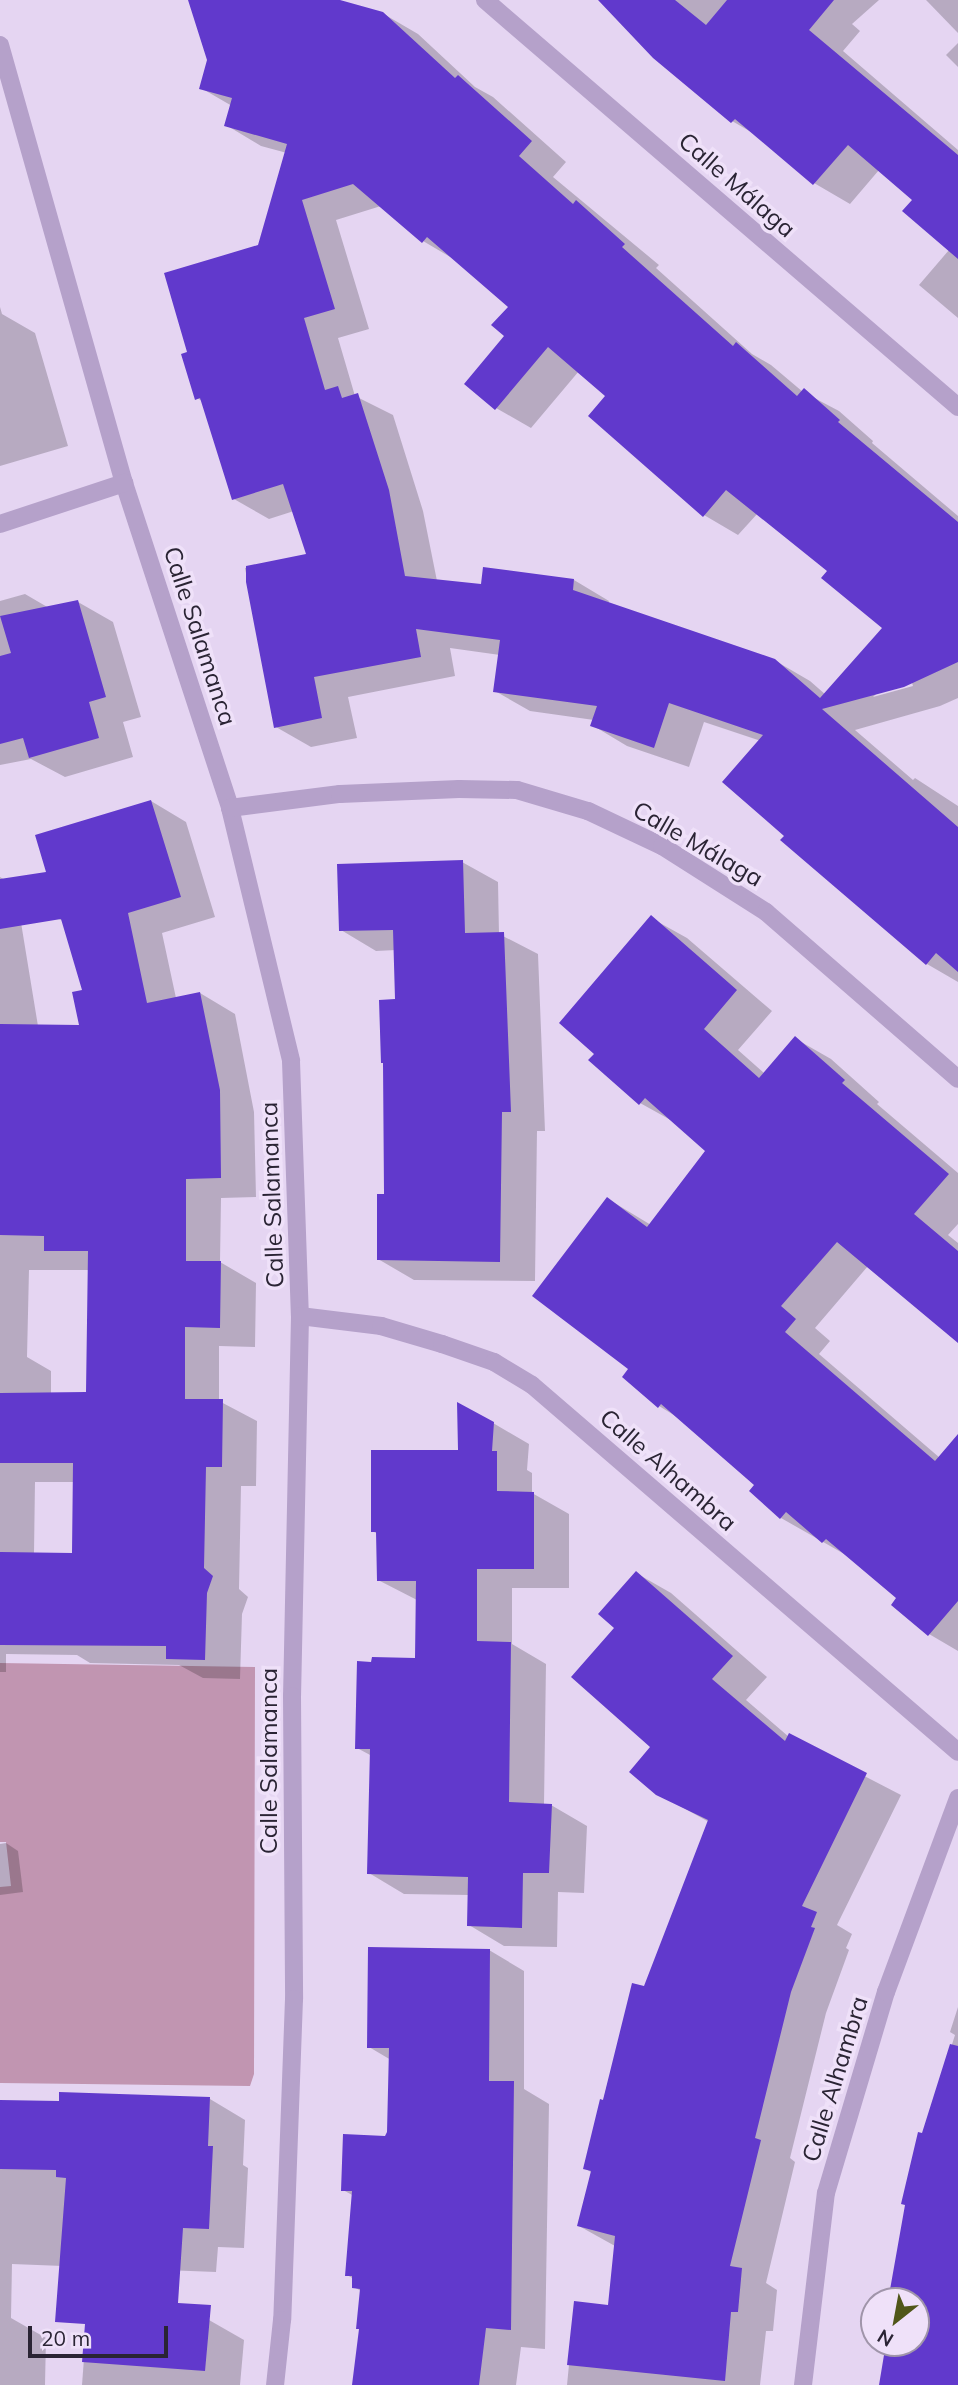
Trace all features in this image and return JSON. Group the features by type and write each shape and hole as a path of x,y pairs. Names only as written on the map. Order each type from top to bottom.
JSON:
{"street":[{"name":"Calle Málaga","path":"485,0 958,407"},
{"name":"Calle Salamanca","path":"0,45 124,483 230,808 291,1061 300,1316 292,1696 294,1999 282,2320 275,2385"},
{"path":"0,524 124,483"},
{"name":"Calle Málaga","path":"230,808 340,794 459,789 517,790 587,811 662,846 766,912 958,1080"},
{"name":"Calle Alhambra","path":"300,1316 381,1326 442,1344 494,1362 532,1385 958,1752"},
{"name":"Calle Alhambra","path":"803,2385 827,2193 887,1992 958,1798"}],"shaded area":[{"path":"0,1663 255,1667 254,2074 250,2086 0,2083 0,1887 11,1886 6,1842 0,1842"}],"building":[{"path":"188,0 340,0 383,12 455,78 458,75 532,141 519,156 573,204 576,200 625,244 622,247 733,346 736,342 797,396 804,388 840,420 838,422 958,522 958,662 904,687 822,709 958,827 958,972 936,953 926,965 780,840 784,836 722,782 763,735 669,703 654,748 590,726 597,706 493,692 500,640 416,629 421,657 314,677 322,718 274,728 246,582 246,566 306,554 283,484 232,500 200,398 195,400 181,354 187,352 164,273 258,245 287,144 224,126 232,98 199,89 207,60","holes":["353,184 422,243 427,237 508,307 491,325 504,336 464,384 495,410 548,347 605,396 588,416 703,517 726,490 827,571 821,578 882,628 820,698 775,659 573,590 574,579 483,567 481,584 405,576 389,490 358,393 342,398 338,386 325,390 304,318 335,309 302,200"]},
{"path":"598,0 675,0 706,25 727,0 834,0 809,30 958,155 958,259 902,211 912,200 848,145 813,185 735,119 731,123 653,58"},
{"path":"78,600 106,697 89,702 99,738 29,758 23,738 0,744 0,656 11,653 0,616"},
{"path":"151,800 181,897 128,913 147,1003 200,992 220,1090 221,1178 186,1179 186,1261 221,1261 220,1328 185,1327 185,1399 223,1399 222,1467 206,1467 204,1568 213,1576 207,1593 205,1660 166,1659 166,1646 0,1645 0,1552 72,1553 73,1463 0,1463 0,1393 86,1392 88,1251 44,1251 44,1236 0,1235 0,1024 79,1025 72,992 82,990 61,919 0,929 0,879 46,872 35,835"},
{"path":"463,860 465,933 504,932 511,1112 502,1112 500,1262 377,1260 377,1194 384,1194 383,1063 379,1000 395,999 393,930 339,931 337,864"},
{"path":"651,915 737,990 704,1029 759,1078 795,1036 845,1080 842,1083 949,1174 914,1214 958,1251 958,1343 837,1242 781,1306 796,1319 785,1332 935,1461 958,1434 958,1601 928,1636 891,1605 896,1598 826,1539 822,1543 786,1512 780,1519 749,1491 754,1485 661,1404 658,1408 622,1377 628,1369 532,1296 607,1197 647,1227 705,1151 645,1098 639,1105 588,1060 594,1054 559,1023"},
{"path":"457,1402 494,1422 492,1451 497,1451 497,1491 534,1492 534,1569 477,1569 477,1641 511,1642 509,1802 552,1804 549,1873 523,1873 522,1928 467,1926 468,1877 367,1874 370,1749 355,1749 357,1661 371,1662 372,1657 415,1658 416,1581 377,1581 376,1532 371,1532 371,1450 458,1450"},
{"path":"636,1571 733,1656 712,1679 785,1741 789,1733 867,1773 802,1906 817,1912 811,1927 815,1928 791,1992 755,2138 761,2140 730,2266 742,2268 738,2312 731,2312 725,2381 567,2365 574,2301 608,2305 615,2236 577,2226 591,2171 583,2169 600,2099 603,2100 632,1983 644,1986 708,1820 656,1795 629,1772 650,1747 571,1677 614,1628 598,1614"},
{"path":"368,1947 490,1949 489,2081 514,2081 511,2330 486,2328 479,2385 352,2385 359,2329 356,2329 360,2289 352,2288 352,2276 345,2276 352,2191 341,2191 343,2134 385,2136 387,2132 389,2048 367,2048"},
{"path":"950,2044 958,2046 958,2385 879,2385 884,2357 930,2357 930,2287 890,2287 905,2205 901,2204 918,2132 922,2133"},
{"path":"59,2092 210,2097 208,2146 213,2146 209,2229 183,2228 178,2303 211,2305 205,2371 82,2362 85,2324 55,2322 66,2178 56,2177 56,2170 0,2169 0,2100 59,2101"}]}
